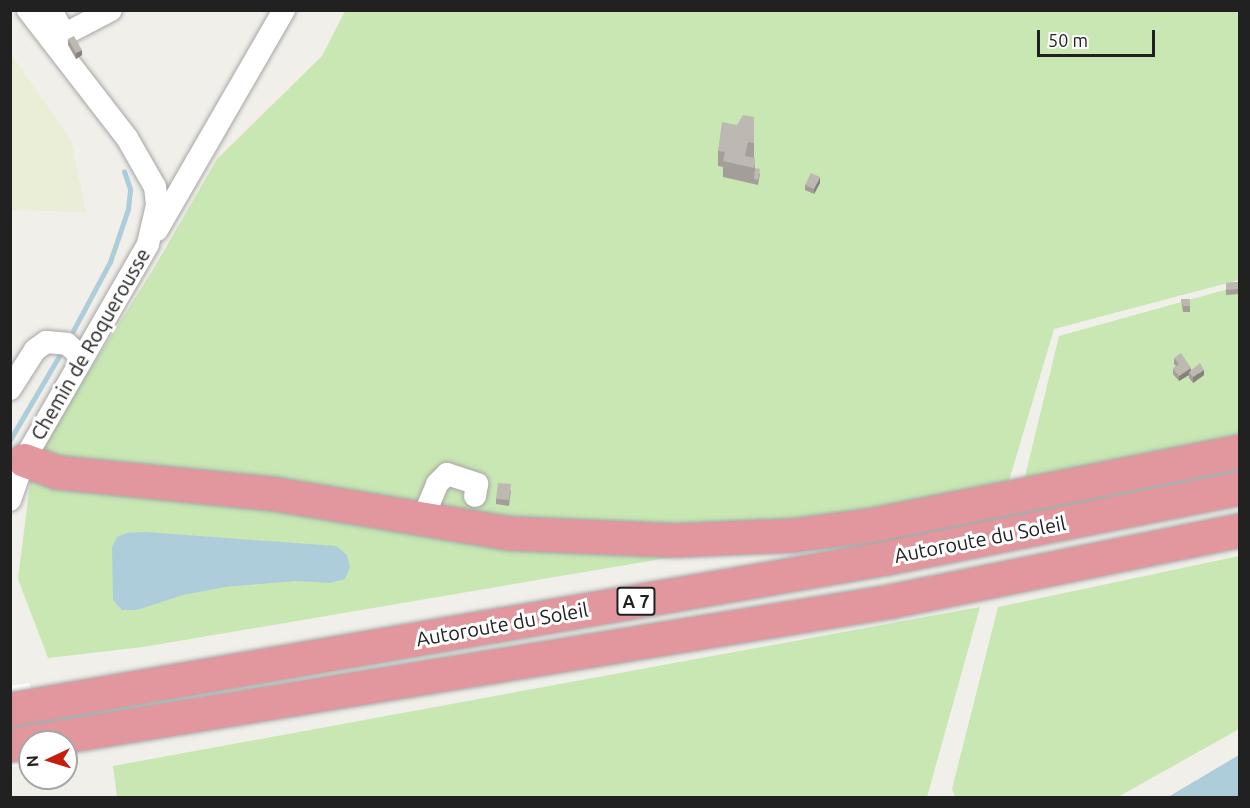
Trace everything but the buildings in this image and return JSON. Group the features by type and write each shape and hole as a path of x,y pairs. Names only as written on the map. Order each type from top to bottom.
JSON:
{"highway":[{"path":"24,460 57,472 276,494 509,533 591,539 793,536 870,525 1239,451"},
{"name":"Autoroute du Soleil","path":"21,707 886,558 1239,488"},
{"name":"Autoroute du Soleil","path":"78,734 891,601 1239,530"}],"street":[{"name":"Chemin de Roquerousse","path":"10,500 24,460 81,356 148,244 157,206 148,172 127,138 28,10"},
{"path":"51,10 62,30 69,32 111,10"},
{"path":"148,244 284,10"},
{"path":"10,389 35,350 46,342 66,344 81,356"},
{"path":"422,520 436,484 447,474 477,484 475,496"}],"green space":[{"path":"345,11 1239,11 1239,280 1054,329 1003,501 143,647 48,658 18,579 33,460 154,268 217,159 322,56"},
{"path":"11,54 71,140 86,212 11,210"},
{"path":"1239,286 1239,455 1017,510 1059,336"},
{"path":"1239,556 1239,729 1118,797 955,797 952,789 998,607"},
{"path":"980,607 927,797 117,797 113,766"}],"water":[{"path":"145,532 336,546 347,555 350,567 345,579 330,583 295,581 225,587 183,595 137,610 122,610 113,600 112,547 117,537 127,533"},
{"path":"1239,755 1239,797 1168,797"}],"pier":[{"path":"30,683 30,730 18,730 18,766 11,767 10,686"}],"waterway":[{"path":"73,331 110,262 128,209 130,189 124,172"},
{"path":"10,440 59,356"}]}
